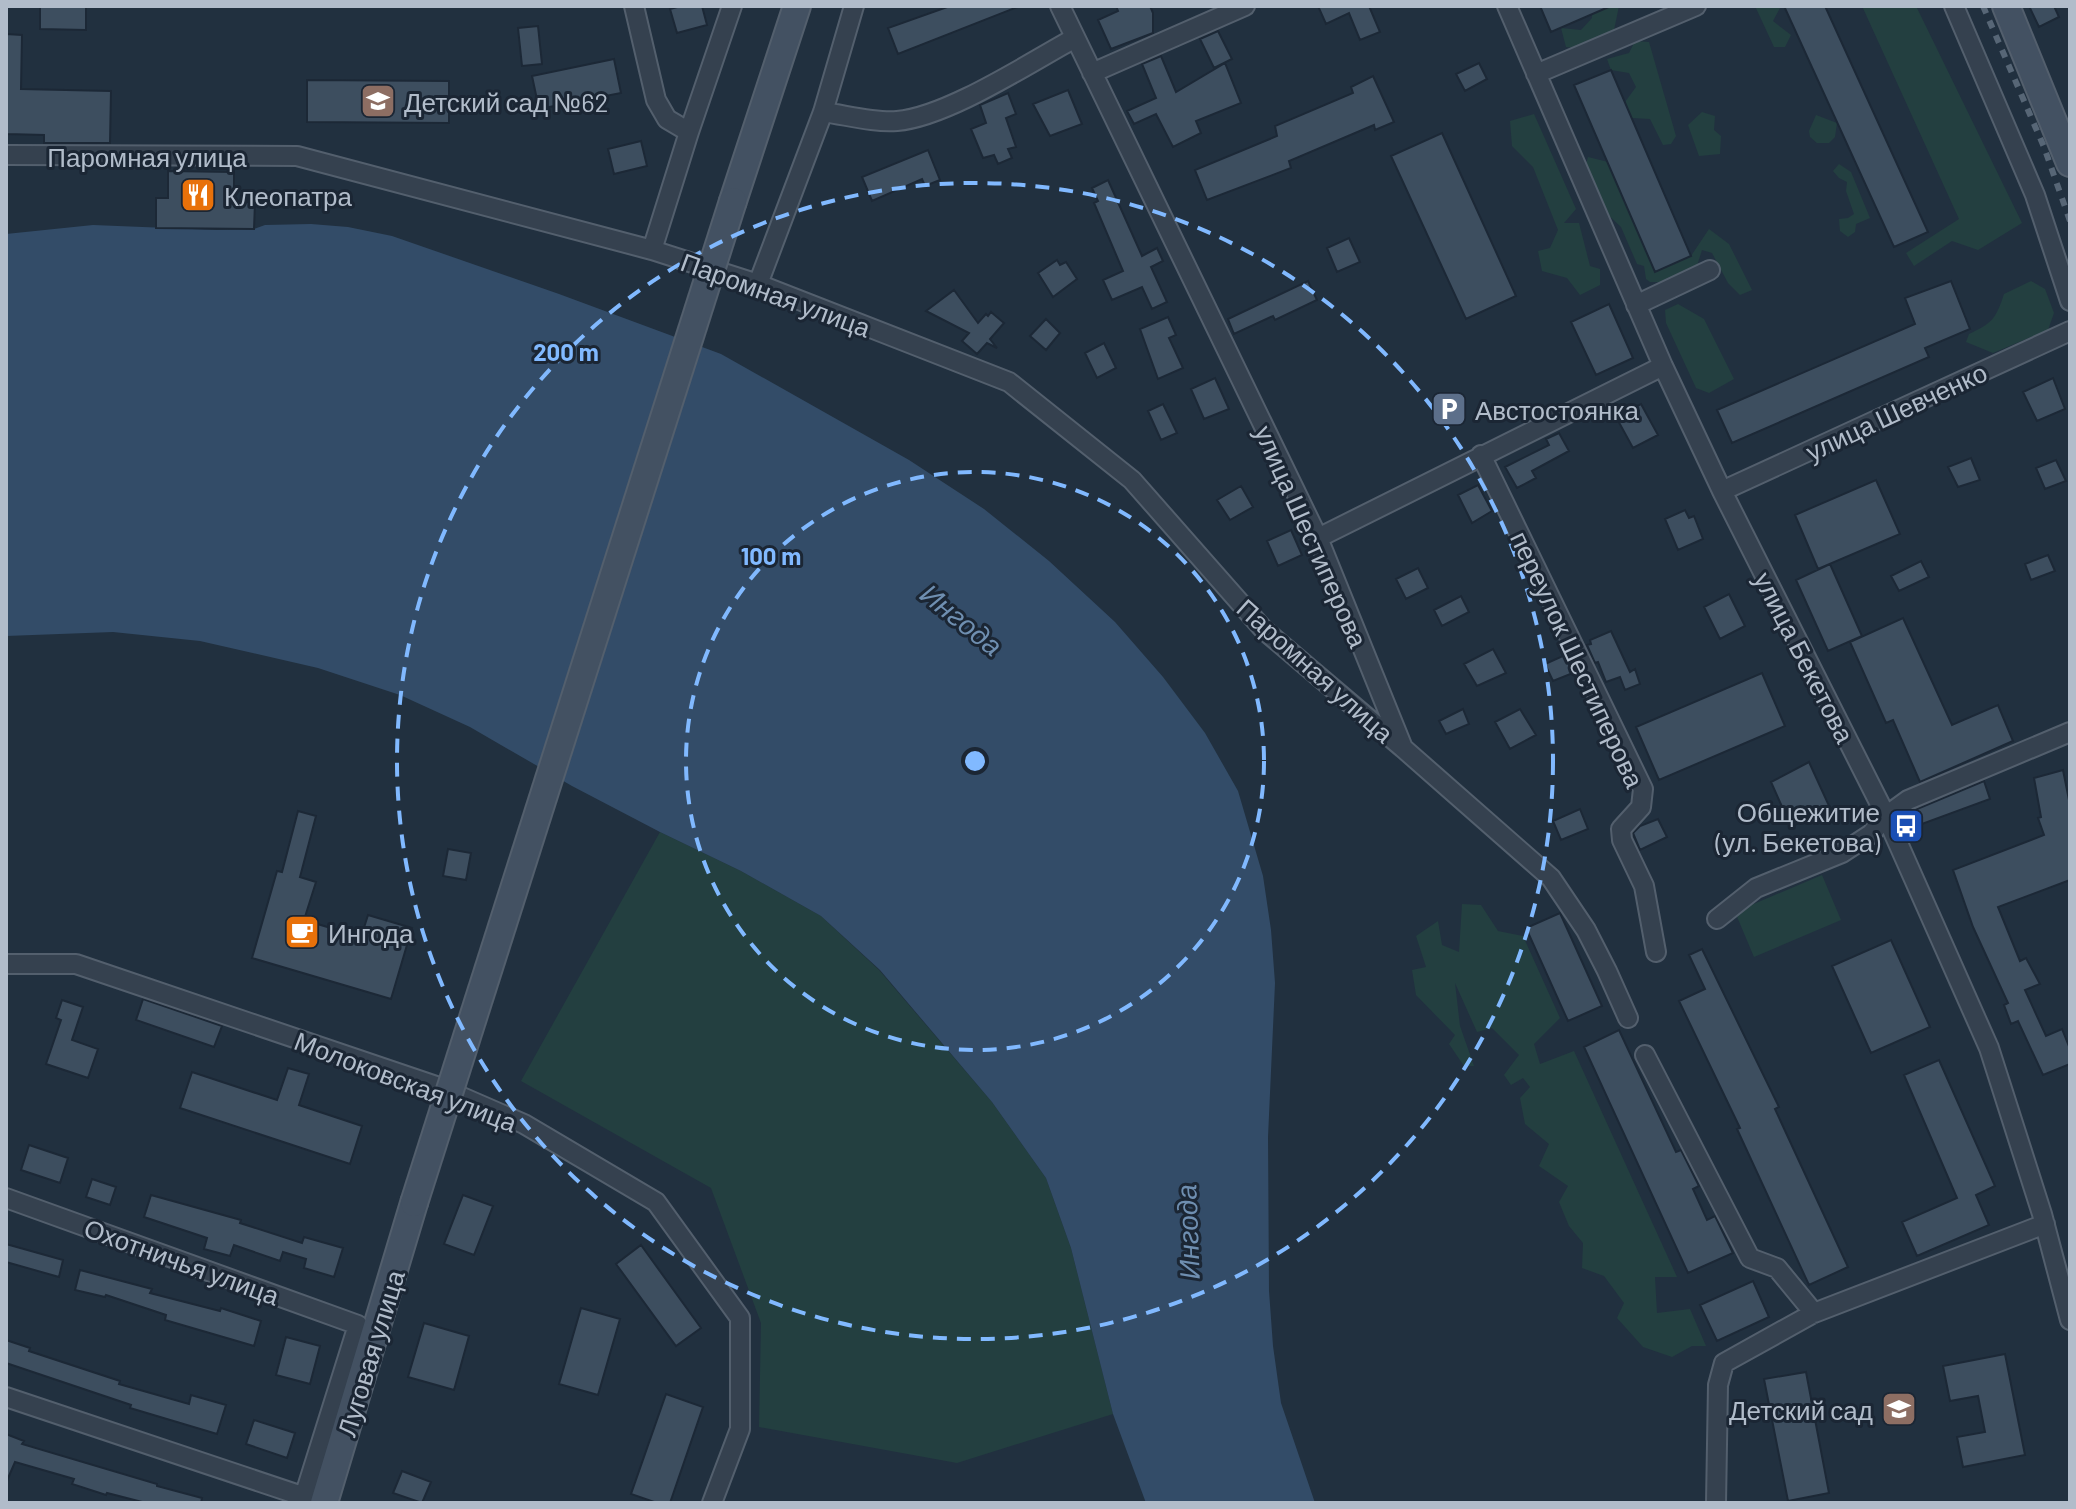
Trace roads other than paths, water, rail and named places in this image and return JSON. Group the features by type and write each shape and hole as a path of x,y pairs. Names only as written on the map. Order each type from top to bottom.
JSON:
{"street":[{"path":"634,6 656,100 667,119 689,132"},
{"path":"652,250 732,6"},
{"name":"Луговая улица","path":"317,1501 797,6"},
{"path":"758,284 823,112 854,6"},
{"name":"улица Шестиперова","path":"1060,6 1318,538 1403,748 1551,878 1586,930 1628,1018"},
{"path":"1092,73 1245,6"},
{"name":"улица Бекетова","path":"1507,6 1663,366 1722,491 1886,816 1989,1048 2045,1224 2070,1320"},
{"path":"1536,74 1696,6"},
{"path":"1954,6 2035,195 2070,301"},
{"path":"2006,6 2068,151"},
{"path":"823,112 894,122 925,117 1075,38"},
{"name":"Паромная улица","path":"6,155 297,156 652,250 758,284 1009,382 1132,480 1264,630 1403,748"},
{"path":"1636,305 1710,270"},
{"name":"улица Шевченко","path":"1722,491 2070,331"},
{"path":"1318,538 1663,366"},
{"name":"переулок Шестиперова","path":"1481,455 1643,789 1641,807 1621,829 1622,840 1644,886 1656,952"},
{"path":"1717,919 1756,888 1842,853 1871,834 1886,816 1908,800 2070,732"},
{"name":"Молоковская улица","path":"6,964 76,964 439,1087 524,1124 656,1202 740,1318 740,1429 712,1503"},
{"path":"1645,1055 1750,1258 1777,1268 1814,1313"},
{"name":"Охотничья улица","path":"6,1198 358,1325 317,1501"},
{"path":"1716,1503 1718,1385 1724,1363 1814,1313 2045,1224"},
{"path":"6,1397 317,1501"}],"water":[{"name":"Ингода","path":"311,224 348,227 392,236 721,354 909,460 984,509 1049,561 1115,622 1163,677 1205,733 1238,791 1263,876 1275,983 1268,1137 1269,1291 1273,1346 1281,1403 1315,1503 1146,1503 1113,1414 1071,1248 1046,1178 992,1102 880,970 821,916 741,871 572,786 470,727 400,695 318,668 200,641 113,632 6,636 6,234 93,225 217,230"}],"railway":[{"path":"1983,6 2044,147 2070,221"}],"place":[{"name":"Детский сад №62","path":"378,101"},
{"name":"Клеопатра","path":"198,195"},
{"name":"Австостоянка","path":"1449,409"},
{"name":"Общежитие (ул. Бекетова)","path":"1906,826"},
{"name":"Ингода","path":"302,932"},
{"name":"Детский сад","path":"1899,1409"}]}
